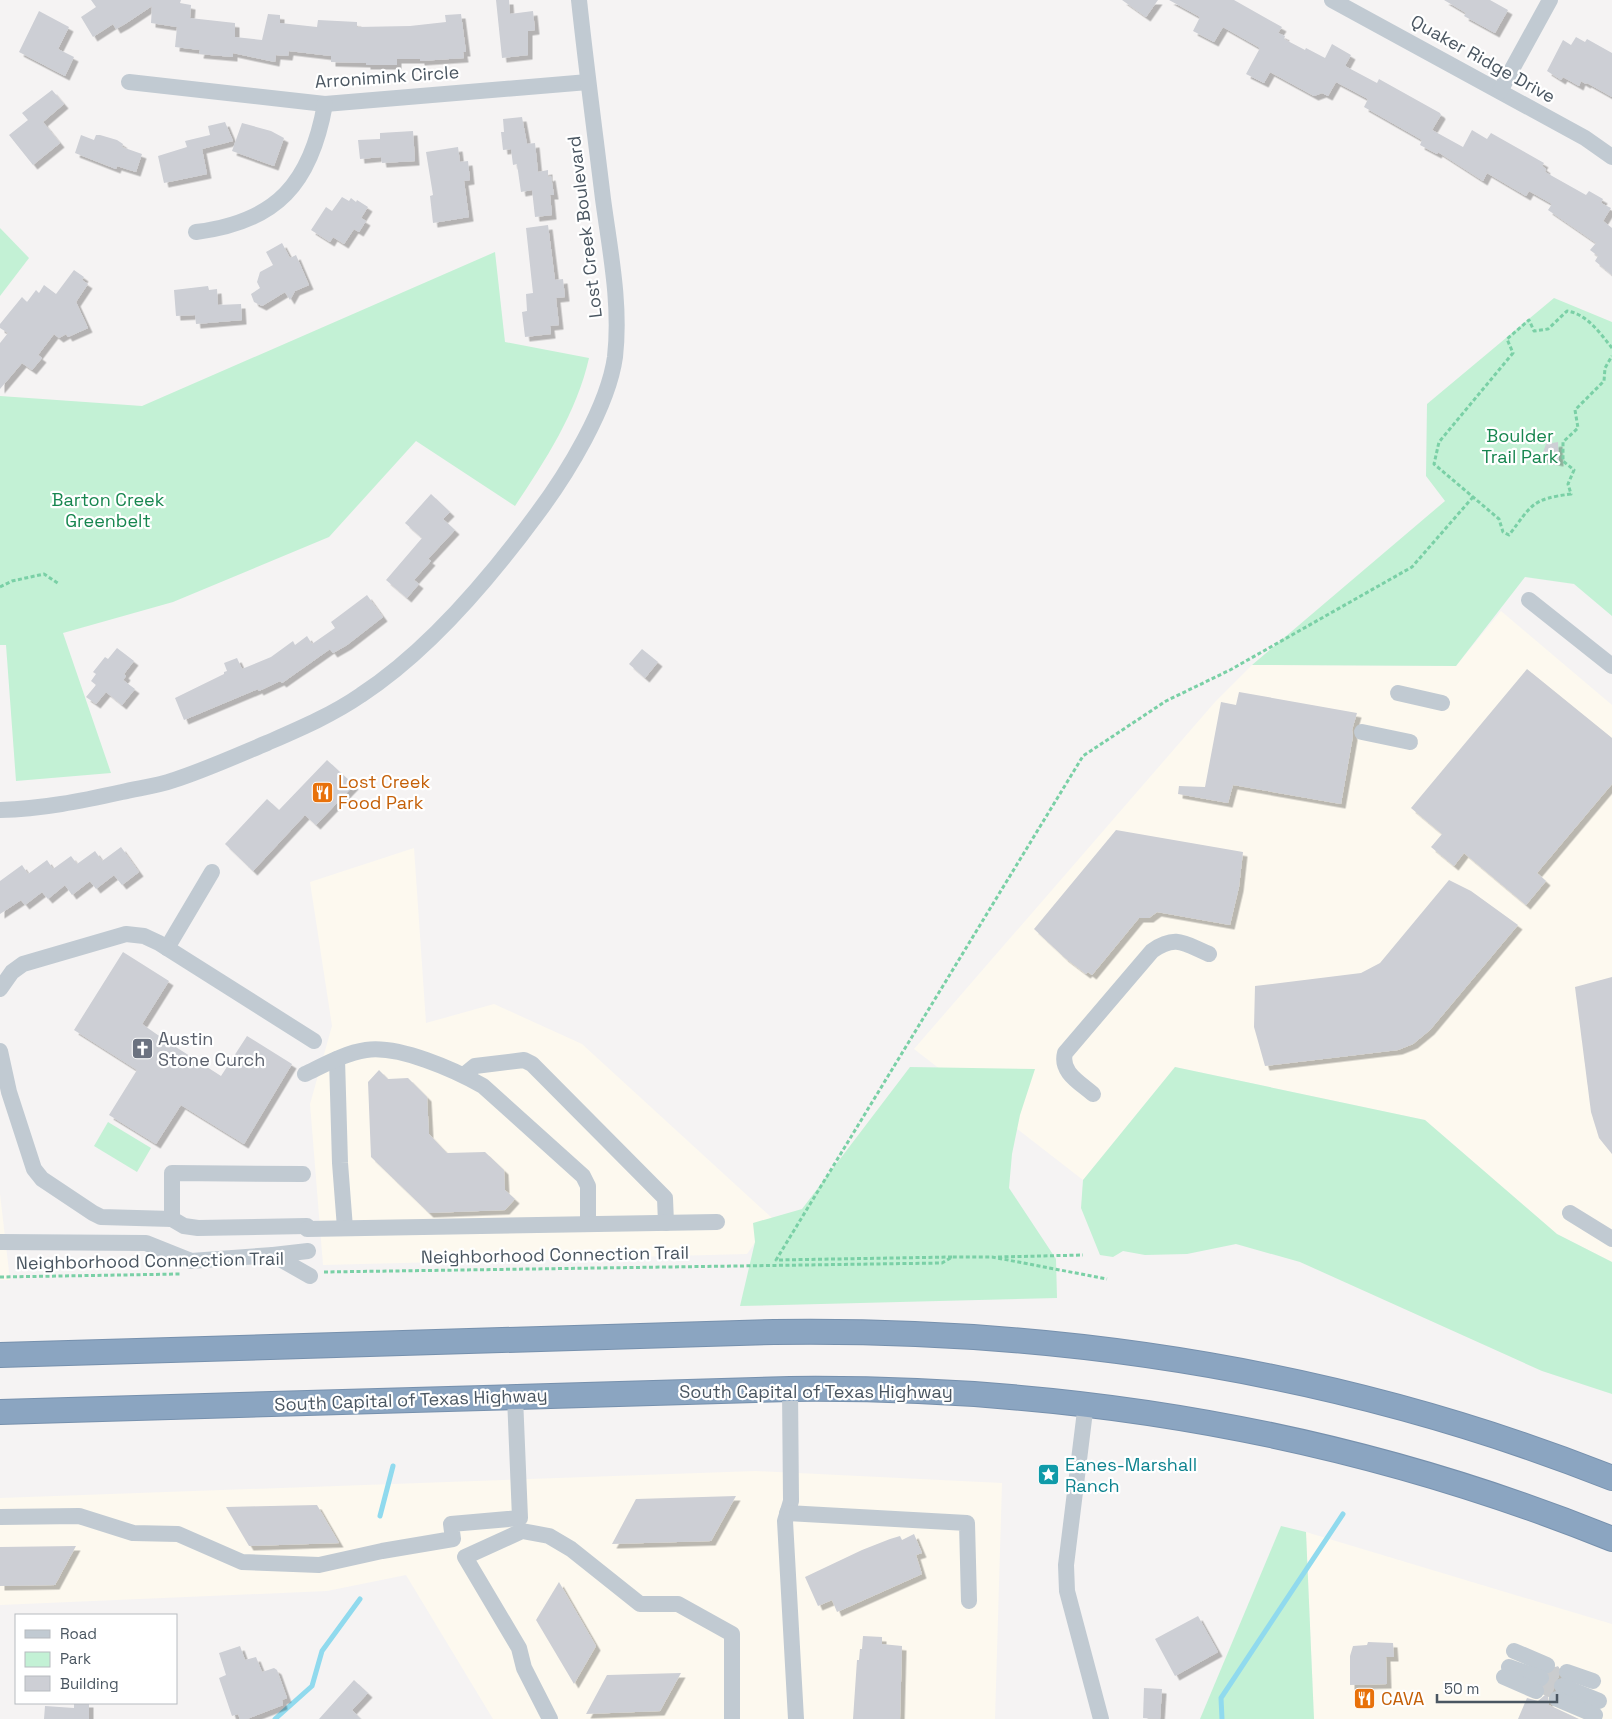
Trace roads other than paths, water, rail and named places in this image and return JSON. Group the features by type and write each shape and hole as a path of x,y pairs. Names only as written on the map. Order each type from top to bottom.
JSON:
{"highway":[{"path":"0,1355 774,1332 900,1332 1012,1339 1159,1356 1305,1384 1449,1422 1533,1449 1612,1478"},
{"name":"South Capital of Texas Highway","path":"0,1412 790,1389 954,1391 1086,1403 1249,1430 1365,1457 1450,1481 1602,1535"}],"street":[{"name":"Lost Creek Boulevard","path":"0,810 65,804 172,781 310,724 362,695 415,652 461,608 516,543 549,498 584,439 604,394 614,360 617,323 615,284 588,82 580,0"},
{"name":"Quaker Ridge Drive","path":"1332,0 1584,138 1612,157"},
{"path":"1500,91 1550,0"},
{"name":"Arronimink Circle","path":"129,82 325,104 588,82"},
{"path":"196,232 224,228 257,214 265,210 287,192 307,167 319,136 325,104"},
{"path":"1528,600 1612,666"},
{"path":"1398,693 1442,703"},
{"path":"1362,732 1410,742"},
{"path":"167,948 212,872"},
{"path":"0,989 12,972 23,964 126,934 144,936 167,948 314,1041"},
{"path":"1093,1094 1066,1071 1062,1062 1065,1052 1152,950 1162,943 1174,940 1210,954"},
{"path":"305,1074 366,1050 386,1050 411,1056 464,1075 483,1086 582,1176 588,1186 588,1224"},
{"path":"0,1051 9,1092 28,1156 42,1179 101,1217 172,1219 184,1226 198,1228 345,1228 717,1222"},
{"path":"337,1060 340,1163 345,1228"},
{"path":"464,1075 475,1066 524,1060 532,1064 665,1198 666,1223"},
{"path":"172,1219 172,1173 303,1174"},
{"path":"1612,1227 1570,1213 1612,1239"},
{"path":"0,1242 146,1243 191,1261 308,1251"},
{"path":"273,1255 307,1274"},
{"path":"790,1389 791,1501 785,1520 796,1719"},
{"path":"515,1397 521,1524"},
{"path":"1086,1403 1066,1564 1067,1591 1101,1719"},
{"path":"787,1513 967,1523 969,1601"},
{"path":"0,1517 79,1516 133,1533 178,1534 242,1562 319,1565 382,1551 454,1539"},
{"path":"550,1719 524,1668 518,1648 454,1539 451,1524 521,1524 549,1536 571,1549 640,1604 678,1604 732,1634 732,1719"},
{"path":"465,1557 521,1524"},
{"path":"1602,1535 1612,1547"},
{"path":"1509,1665 1541,1678 1509,1665"},
{"path":"1562,1686 1596,1699 1562,1686"}],"waterway":[{"path":"380,1516 393,1466"},
{"path":"1222,1719 1221,1698 1343,1514"},
{"path":"275,1719 312,1686 322,1651 360,1599"}],"tunnel":[{"path":"1544,1671 1565,1679"},
{"path":"1539,1684 1559,1693"}],"place":[{"name":"Lost Creek Food Park","path":"322,792"},
{"name":"Austin Stone Curch","path":"142,1049"},
{"name":"Eanes-Marshall Ranch","path":"1049,1475"},
{"name":"CAVA","path":"1365,1699"}],"park label":[{"name":"Boulder Trail Park","path":"1520,446"},
{"name":"Barton Creek Greenbelt","path":"108,510"}]}
